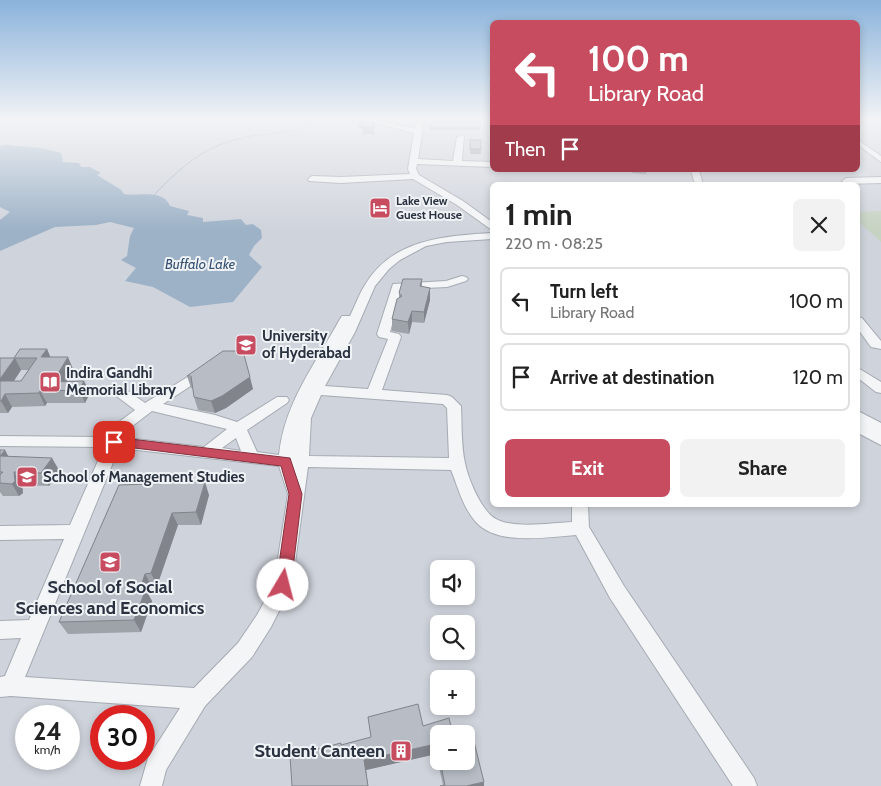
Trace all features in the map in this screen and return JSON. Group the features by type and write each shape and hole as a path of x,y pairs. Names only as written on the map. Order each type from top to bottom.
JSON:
{"street":[{"path":"415,157 412,170 415,176 460,203 490,226"},
{"path":"458,164 459,157"},
{"path":"414,161 490,165"},
{"path":"312,179 350,180 415,176"},
{"path":"846,180 881,180"},
{"path":"151,786 156,766 198,699 245,650 264,621 283,585 296,494 294,462 311,389 361,286 377,267 402,249 430,238 490,227"},
{"path":"311,389 346,339 370,285 385,267 396,258 423,244 447,239 490,236"},
{"path":"373,395 395,337 383,334 397,286 447,284 462,279"},
{"path":"860,325 875,344 881,345"},
{"path":"198,699 5,687 34,629 77,532 108,441 147,408 208,368"},
{"path":"860,374 881,390"},
{"path":"116,389 147,408 215,420 239,428 252,458"},
{"path":"311,389 447,400 454,406 457,464 482,518 491,524 513,531 581,528"},
{"path":"209,451 239,428 282,400"},
{"path":"860,418 879,434"},
{"path":"860,428 879,434"},
{"path":"0,441 108,441 294,462 457,464"},
{"path":"580,507 581,528 617,592 746,786"},
{"path":"0,533 77,532"},
{"path":"0,630 34,629"}],"shaded area":[{"name":"University of Hyderabad","path":"0,157 490,157 490,172 860,172 860,157 881,157 881,786 0,786"}],"green space":[{"path":"881,211 881,242 860,223 860,212"}],"water":[{"name":"Buffalo Lake","path":"0,157 62,157 63,162 79,163 81,167 90,167 101,173 97,175 120,189 124,194 149,194 161,197 170,206 189,211 187,215 203,218 203,222 241,219 246,225 253,224 261,230 262,238 249,255 262,267 233,302 190,307 153,287 125,281 136,268 121,260 127,256 130,236 134,228 110,222 96,225 55,227 0,251 0,220 10,212 0,207"}],"building":[{"path":"403,279 422,279 420,286 430,288 424,312 412,311 408,322 392,319 397,299 402,296 399,293"},
{"path":"20,349 47,349 41,357 68,357 53,382 84,381 79,390 5,394 0,401 0,381 21,381 37,358 15,358 0,379 0,358 14,358"},
{"path":"223,351 243,351 250,377 222,396 211,401 194,397 191,376 187,376"},
{"path":"0,456 52,458 41,473 14,472 15,481 12,484 0,483 0,475 3,472 0,472"},
{"path":"205,482 196,512 172,513 151,573 145,574 140,589 146,589 134,620 59,622 119,485"},
{"name":"Student Canteen","path":"418,704 423,726 449,718 451,725 430,725 430,745 364,760 368,786 292,786 290,756 371,737 368,717"},
{"name":"Student Canteen","path":"475,746 484,782 466,786 440,786 445,785 442,770 475,770"}],"waterway":[{"path":"154,195 197,157"}],"place":[{"name":"Lake View Guest House","path":"380,208"},
{"name":"University of Hyderabad","path":"246,345"},
{"name":"Indira Gandhi Memorial Library","path":"50,382"},
{"name":"School of Management Studies","path":"27,477"},
{"name":"School of Social Sciences and Economics","path":"110,562"},
{"name":"Student Canteen","path":"401,751"}],"route":[{"path":"114,442 209,451 286,462 296,494 283,585"}]}
